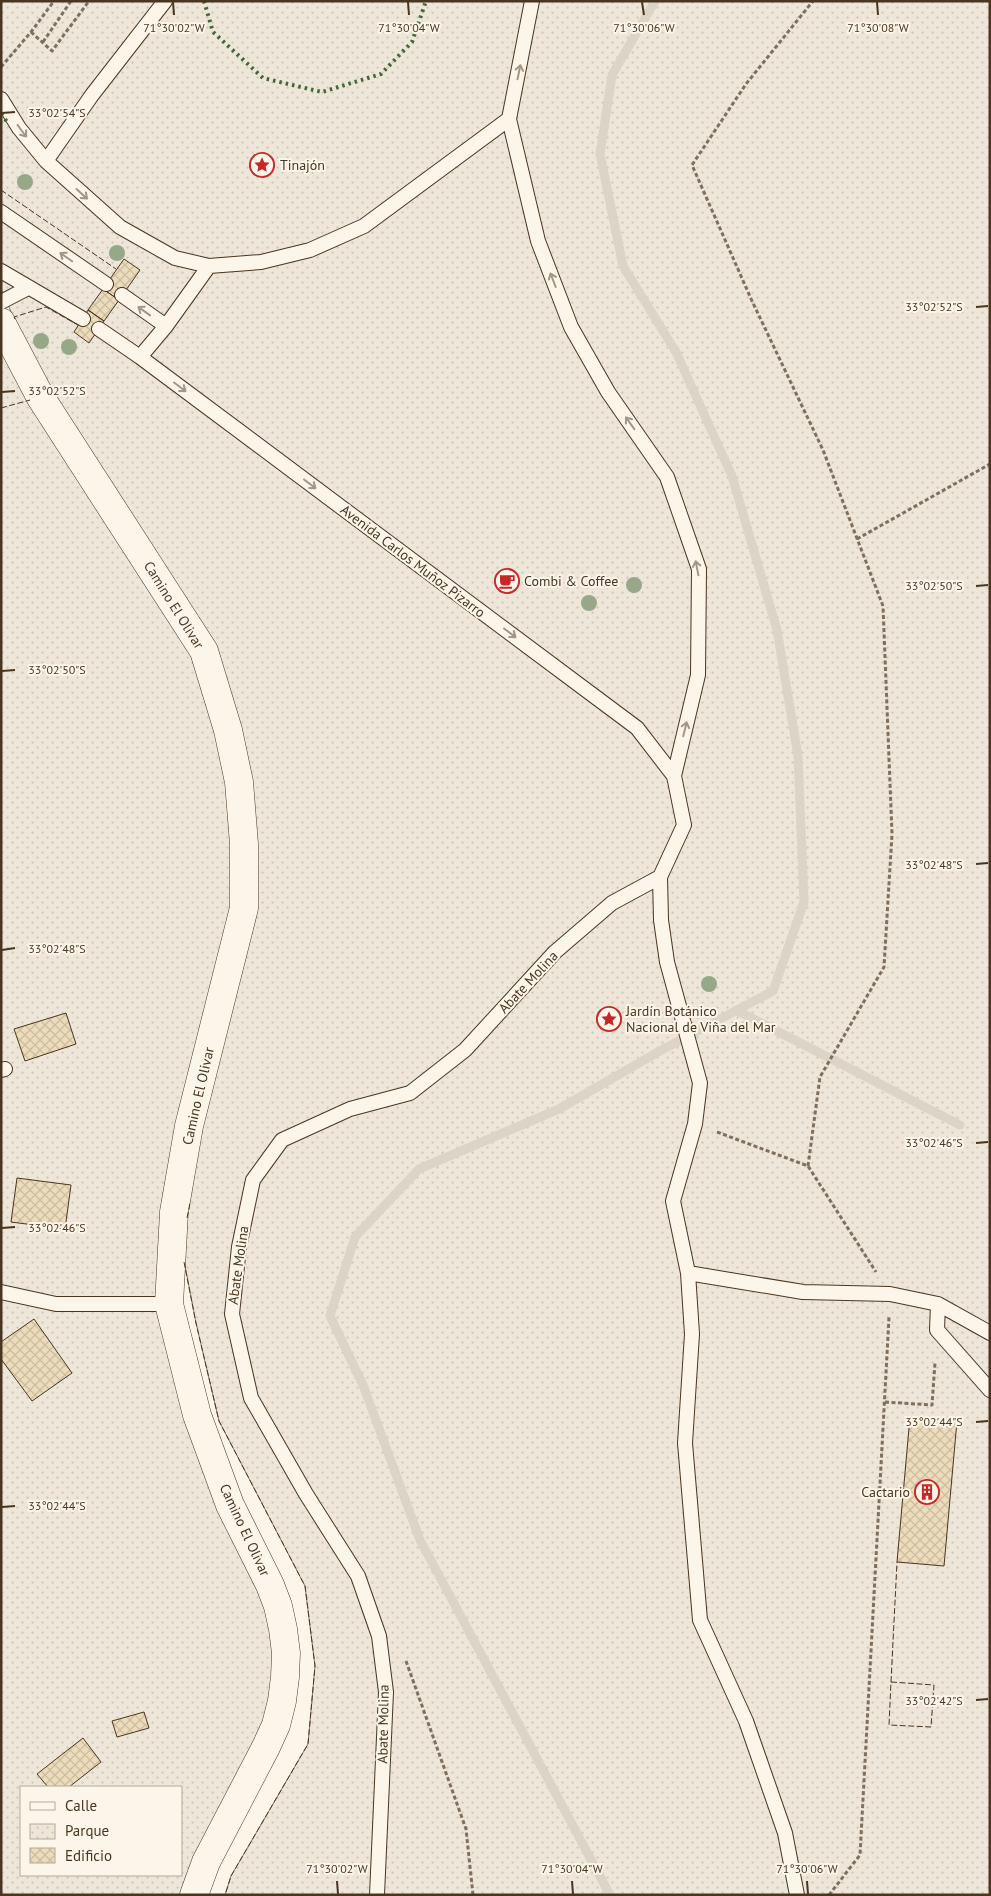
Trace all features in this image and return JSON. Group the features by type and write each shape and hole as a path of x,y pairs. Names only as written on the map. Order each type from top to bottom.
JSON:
{"main road":[{"name":"Camino El Olivar","path":"1,322 41,398 204,651 228,730 239,782 244,844 244,908 189,1126 174,1212 169,1304 198,1415 230,1505 270,1585 283,1629 286,1677 276,1725 206,1862 194,1895"}],"lane":[{"path":"46,162 92,95 164,1"},
{"path":"532,1 509,120 538,241 571,327 608,392 667,477 699,569 698,675 674,776 684,825 660,877 661,920 667,962 700,1083 695,1124 673,1201 688,1273 692,1334 685,1443 700,1620 746,1721 784,1833 798,1895"},
{"path":"1,99 19,128 46,162 120,227 175,258 209,266 261,262 310,250 364,226 509,120"},
{"path":"1,212 106,284"},
{"path":"140,357 166,326 209,266"},
{"path":"1,271 82,319"},
{"path":"1,302 28,288"},
{"path":"122,295 166,326"},
{"name":"Avenida Carlos Muñoz Pizarro","path":"99,329 140,357 637,728 674,776"},
{"name":"Abate Molina","path":"377,1895 386,1692 379,1636 358,1576 306,1494 251,1398 232,1314 239,1247 253,1180 282,1140 350,1109 410,1093 465,1050 555,952 612,903 660,877"},
{"path":"688,1273 803,1292 890,1294 938,1304 990,1333"},
{"path":"1,1292 56,1304 169,1304"},
{"path":"938,1304 937,1330 990,1390"}],"path":[{"path":"1,67 54,1"},
{"path":"43,42 71,1"},
{"path":"31,32 52,51 88,1"},
{"path":"808,1166 820,1077 884,967 892,834 883,606 823,450 752,301 692,165 746,84 813,1"},
{"path":"857,538 990,464"},
{"path":"695,1124 808,1166 890,1294 860,1855 829,1895"},
{"path":"885,1402 932,1405 937,1330"},
{"path":"405,1659 466,1829 473,1895"}],"green space":[{"name":"Jardín Botánico Nacional de Viña del Mar","path":"1,1 990,1 990,1895 225,1895 231,1876 308,1744 315,1666 305,1586 219,1421 196,1323 182,1250 203,1118 255,849 248,759 209,641 48,395 1,289"},
{"path":"1,335 194,656 228,766 235,888 162,1278 276,1631 273,1688 258,1747 186,1895 1,1895"}],"building":[{"path":"124,259 140,270 119,300 103,289"},
{"path":"103,289 119,300 104,321 88,310"},
{"path":"88,310 104,321 89,343 74,332"},
{"path":"66,1013 76,1044 25,1061 14,1029"},
{"path":"17,1178 71,1185 65,1229 11,1222"},
{"path":"34,1319 72,1373 32,1401 1,1359 1,1342"},
{"name":"Cactario","path":"910,1417 957,1421 944,1566 897,1562"},
{"path":"144,1712 149,1728 117,1737 112,1721"},
{"path":"83,1738 101,1762 70,1786 47,1786 37,1774"}],"waterway":[{"path":"610,1895 420,1540 363,1385 330,1316 355,1237 419,1169 559,1109 658,1052 773,991 804,902 798,756 777,630 732,476 676,352 623,266 600,154 612,75 655,1"},
{"path":"736,1010 960,1125"}],"hedge":[{"path":"204,1 213,32 263,78 322,92 381,74 412,42 426,1"},
{"path":"1,114 8,123"}],"fence":[{"path":"1,190 116,269"},
{"path":"15,319 14,317 46,307 78,325"},
{"path":"1,408 30,400"},
{"path":"187,1218 190,1203"},
{"path":"184,1262 219,1421 305,1586 315,1666 308,1744 231,1876 225,1895"},
{"path":"891,1682 897,1562"},
{"path":"891,1682 934,1685 931,1727 889,1725 891,1682"}],"place":[{"name":"Tinajón","path":"262,165"},
{"name":"Combi & Coffee","path":"507,581"},
{"name":"Jardín Botánico Nacional de Viña del Mar","path":"609,1019"},
{"name":"Cactario","path":"927,1492"}]}
